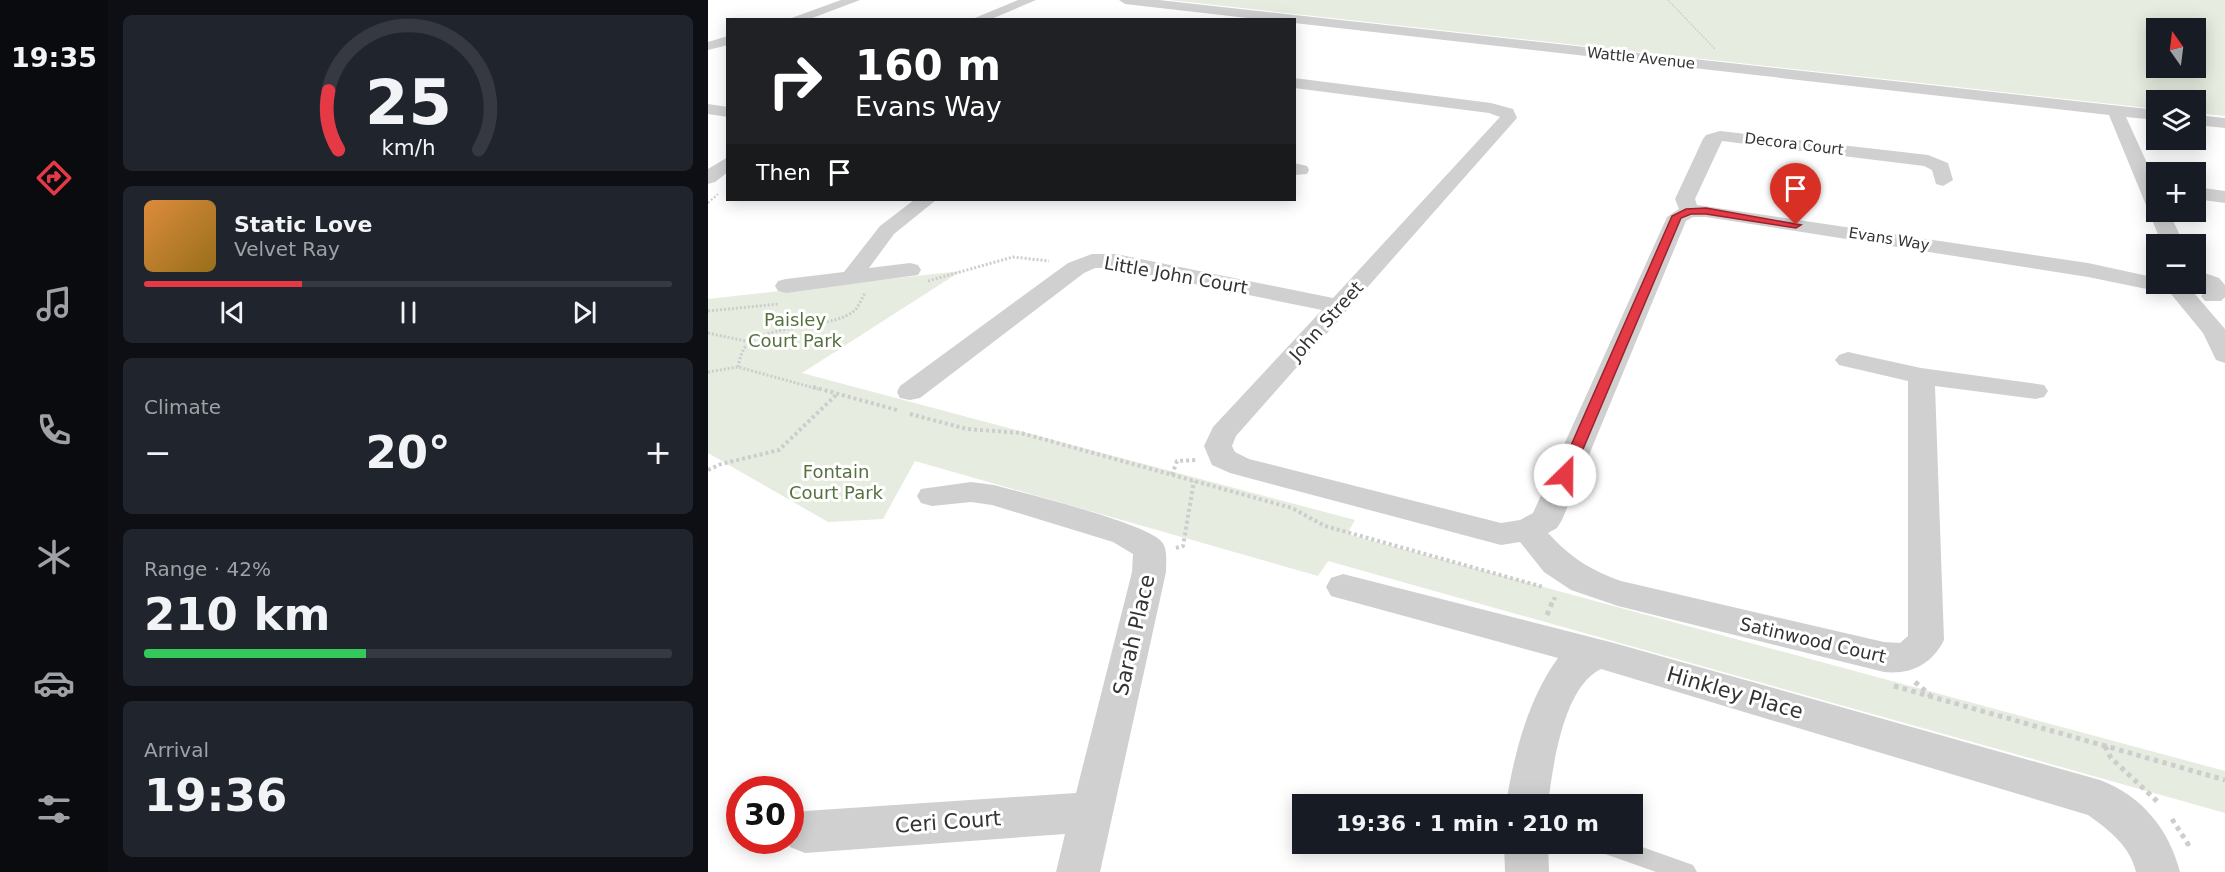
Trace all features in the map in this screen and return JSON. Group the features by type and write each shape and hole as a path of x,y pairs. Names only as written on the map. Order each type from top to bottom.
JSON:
{"street":[{"path":"798,18 854,0"},
{"path":"981,18 1030,0"},
{"name":"Wattle Avenue","path":"1125,0 1285,18"},
{"path":"783,9 814,12"},
{"name":"Wattle Avenue","path":"1296,19 2146,114"},
{"path":"711,53 726,42"},
{"name":"John Street","path":"1222,458 1218,446 1223,433 1509,118 1507,113 1491,108 1296,82"},
{"path":"708,109 726,112"},
{"path":"2115,111 2146,174"},
{"path":"2206,121 2225,123"},
{"name":"Decora Court","path":"1690,211 1685,199 1712,139 1720,136 1928,161 1941,167 1943,180"},
{"path":"708,178 726,164"},
{"path":"2206,194 2225,197"},
{"path":"853,275 887,230 925,201"},
{"path":"1222,458 1262,472 1502,534 1527,530 1546,520 1677,216 1690,211"},
{"name":"Evans Way","path":"1690,211 1706,211 2146,278"},
{"name":"Little John Court","path":"910,392 1076,268 1092,261 1116,261 1339,306"},
{"path":"786,286 853,275 910,270"},
{"path":"2200,294 2225,355"},
{"path":"2200,294 2214,331"},
{"path":"1848,360 1921,376 2035,391"},
{"name":"Satinwood Court","path":"1527,530 1544,552 1569,574 1618,593 1884,657 1899,659 1916,653 1926,640 1921,376"},
{"name":"Sarah Place","path":"932,496 971,492 994,495 1124,534 1149,548 1149,572 1078,872"},
{"name":"Hinkley Place","path":"1343,586 1614,658 2100,799 2122,813 2144,836 2155,855 2158,872"},
{"path":"1529,794 1537,749 1563,681 1572,668 1596,655"},
{"name":"Ceri Court","path":"805,832 1092,812"},
{"path":"1526,854 1527,872"}],"lane":[{"path":"1633,854 1686,872"}],"path":[{"path":"1668,0 1720,55 1711,66"},
{"path":"708,333 722,332 735,340 750,342 797,326 842,318 855,310 874,278 853,275"},
{"path":"738,367 741,354 750,342"},
{"path":"708,372 738,367 967,429 1021,433 1292,508 1325,525 1567,594"},
{"path":"708,470 721,464 779,450 837,394"},
{"path":"1172,475 1177,461 1222,458"},
{"path":"1150,553 1183,546 1194,481"},
{"path":"1887,684 2225,780"}],"green space":[{"path":"1169,0 2225,0 2225,116 2206,114 2206,90 2146,90 2146,108"},
{"path":"961,271 802,373 1355,520 1347,534 2225,771 2225,813 1328,561 1318,576 915,461 883,519 828,522 708,453 708,299"}],"route":[{"path":"1565,475 1677,216 1690,211 1706,211 1796,225"}],"park label":[{"name":"Paisley Court Park","path":"795,329"},
{"name":"Fontain Court Park","path":"836,481"}]}
